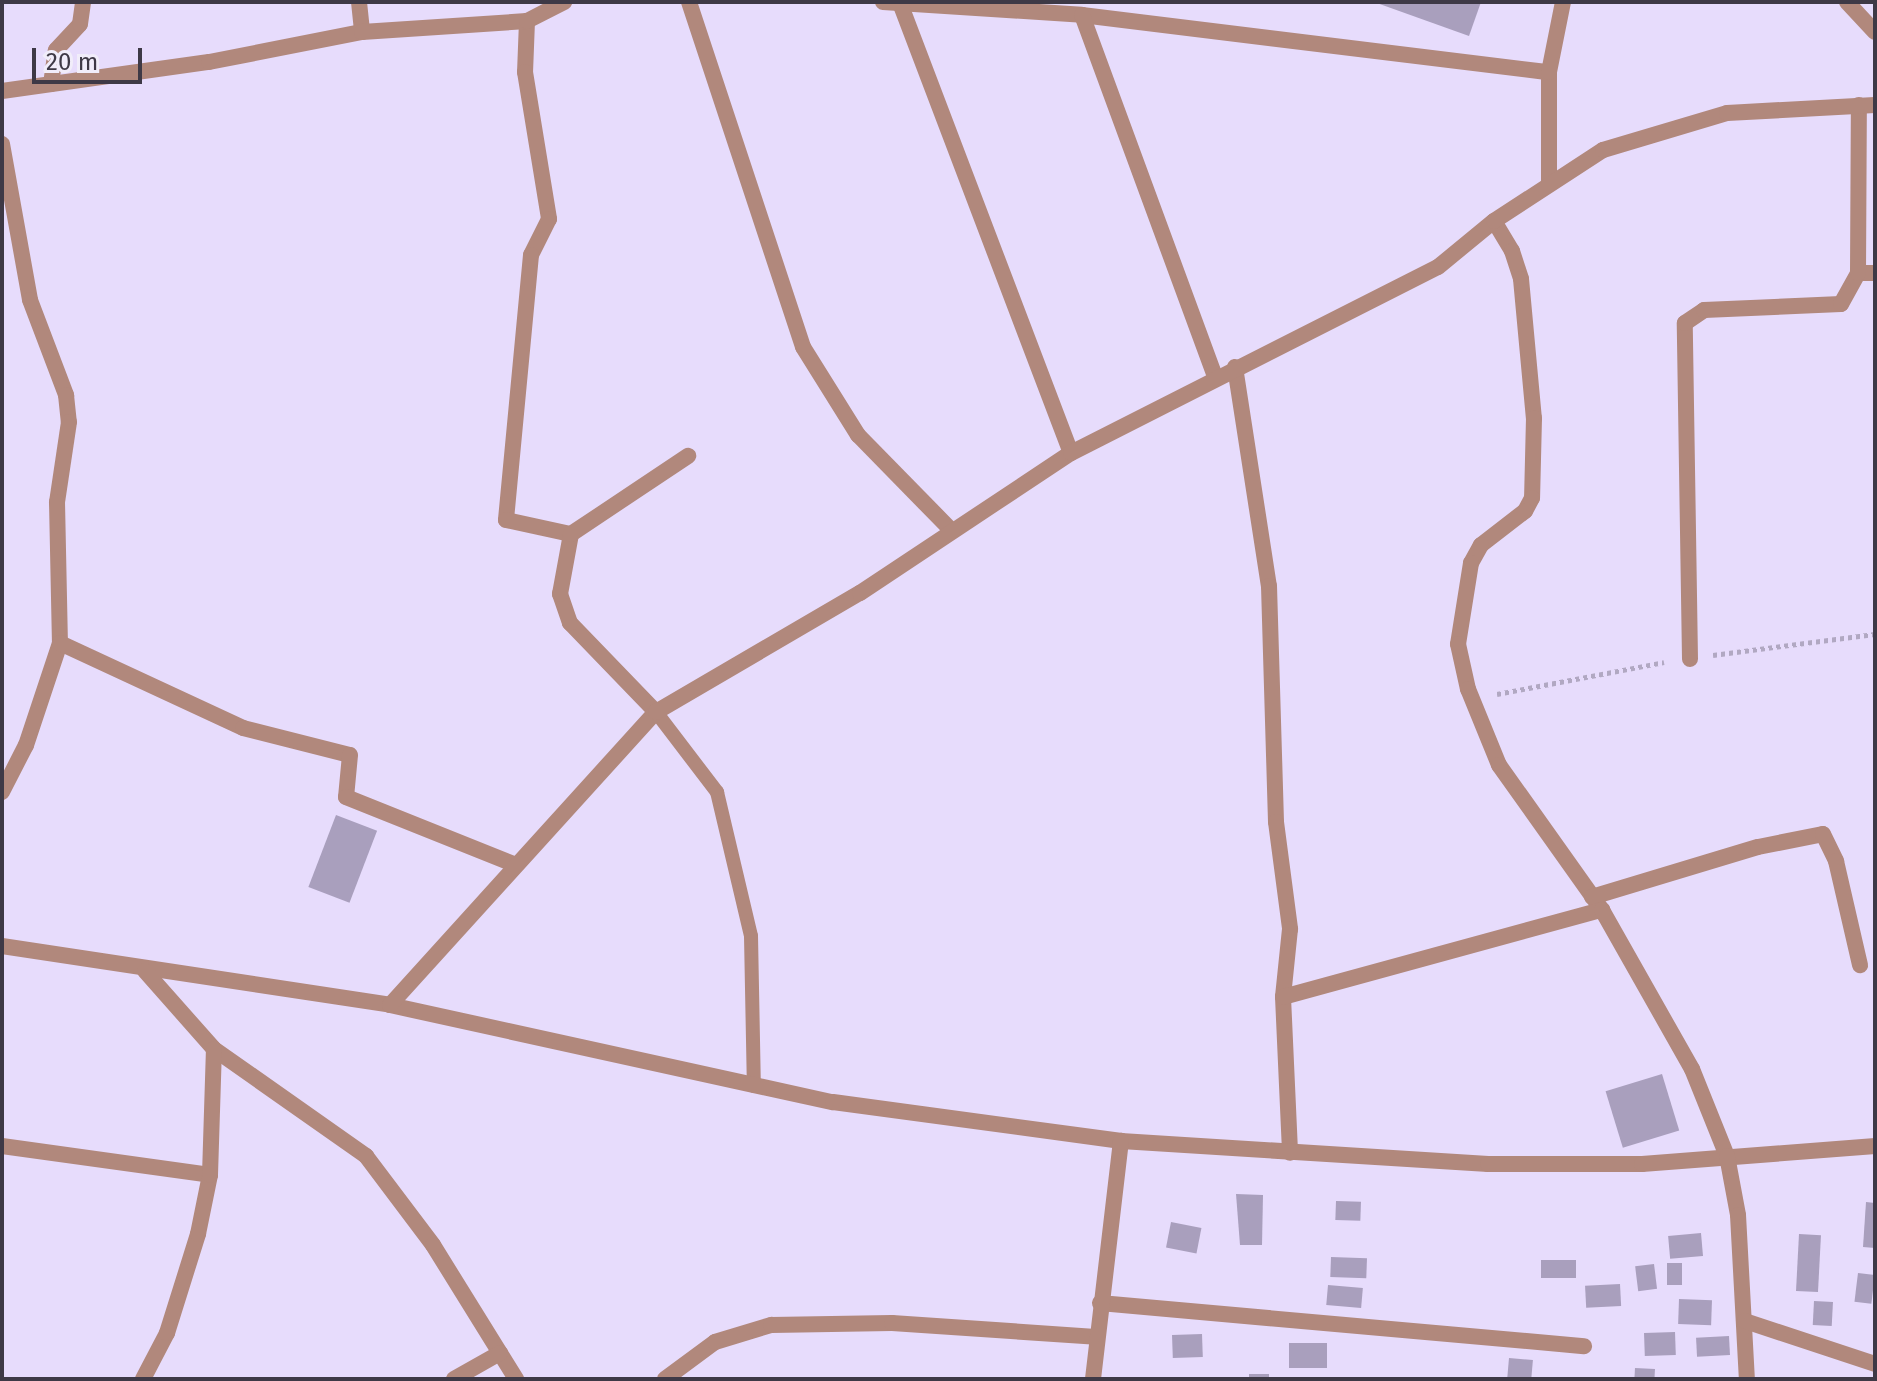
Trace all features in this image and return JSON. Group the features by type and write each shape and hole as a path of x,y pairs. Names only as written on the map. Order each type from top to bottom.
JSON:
{"street":[{"path":"51,84 56,50 80,24 83,2"},
{"path":"359,2 362,32"},
{"path":"2,91 209,62 362,32 527,21 564,2"},
{"path":"689,2 803,347 858,435 952,531"},
{"path":"883,2 1082,15 1549,72"},
{"path":"1549,182 1549,72 1563,2"},
{"path":"1847,2 1875,32"},
{"path":"900,3 1071,453"},
{"path":"1082,15 1215,377"},
{"path":"527,21 525,72 549,219 531,255 506,520 571,534 688,456"},
{"path":"390,1005 656,712 860,593 1071,453 1215,377 1438,267 1494,221 1549,182 1603,150 1727,113 1867,105 1867,273 1835,307 1720,309 1691,314 1685,323 1690,659"},
{"path":"2,144 30,300 66,395 69,422 57,502 60,643 36,718 2,792"},
{"path":"1494,221 1512,251 1521,279 1534,418 1532,498 1525,511 1481,545 1471,563 1458,644 1468,689 1499,765 1597,904 1692,1069 1727,1156 1738,1215 1747,1379"},
{"path":"1235,367 1269,586 1276,822 1290,929 1283,997 1290,1153"},
{"path":"571,534 560,594 566,615 656,712"},
{"path":"60,643 243,728 350,755 346,797 516,865"},
{"path":"1283,997 1597,904 1731,854 1823,834 1836,861 1860,965"},
{"path":"2,946 145,971 390,1005 833,1102 1121,1141 1488,1164 1642,1164 1875,1146"},
{"path":"145,971 214,1049 366,1156 433,1245 516,1379"},
{"path":"143,1379 167,1333 210,1175 214,1049"},
{"path":"1093,1379 1121,1141"},
{"path":"2,1146 210,1175"},
{"path":"1100,1303 1584,1346"},
{"path":"1745,1321 1875,1364"},
{"path":"665,1379 715,1342 771,1325 892,1323 1096,1337"},
{"path":"454,1379 500,1353"}],"lane":[{"path":"656,712 717,792 751,936 754,1086"}],"building":[{"path":"1374,2 1481,2 1469,36"},
{"path":"336,815 377,831 349,903 308,887"},
{"path":"1662,1074 1679,1130 1623,1148 1606,1091"},
{"path":"1236,1194 1263,1195 1262,1245 1240,1245"},
{"path":"1336,1201 1361,1202 1360,1221 1335,1220"},
{"path":"1866,1202 1875,1203 1875,1248 1863,1247"},
{"path":"1171,1222 1201,1228 1196,1253 1166,1248"},
{"path":"1701,1233 1703,1256 1670,1259 1668,1236"},
{"path":"1799,1234 1821,1235 1818,1292 1796,1291"},
{"path":"1331,1257 1367,1258 1366,1278 1330,1277"},
{"path":"1541,1260 1576,1260 1576,1278 1541,1278"},
{"path":"1667,1263 1682,1263 1682,1285 1667,1285"},
{"path":"1654,1264 1657,1289 1638,1291 1635,1266"},
{"path":"1858,1273 1875,1275 1871,1304 1854,1302"},
{"path":"1620,1284 1621,1306 1586,1308 1585,1286"},
{"path":"1328,1285 1363,1288 1361,1308 1326,1305"},
{"path":"1679,1299 1712,1300 1711,1325 1678,1324"},
{"path":"1814,1301 1833,1302 1832,1326 1813,1325"},
{"path":"1675,1332 1676,1355 1645,1356 1644,1333"},
{"path":"1202,1334 1203,1357 1173,1358 1172,1335"},
{"path":"1729,1336 1730,1355 1697,1357 1696,1338"},
{"path":"1289,1343 1327,1343 1327,1368 1289,1368"},
{"path":"1509,1358 1533,1360 1531,1379 1507,1379"},
{"path":"1635,1368 1655,1369 1654,1379 1634,1379"},
{"path":"1249,1374 1269,1374 1269,1379 1249,1379"}]}
